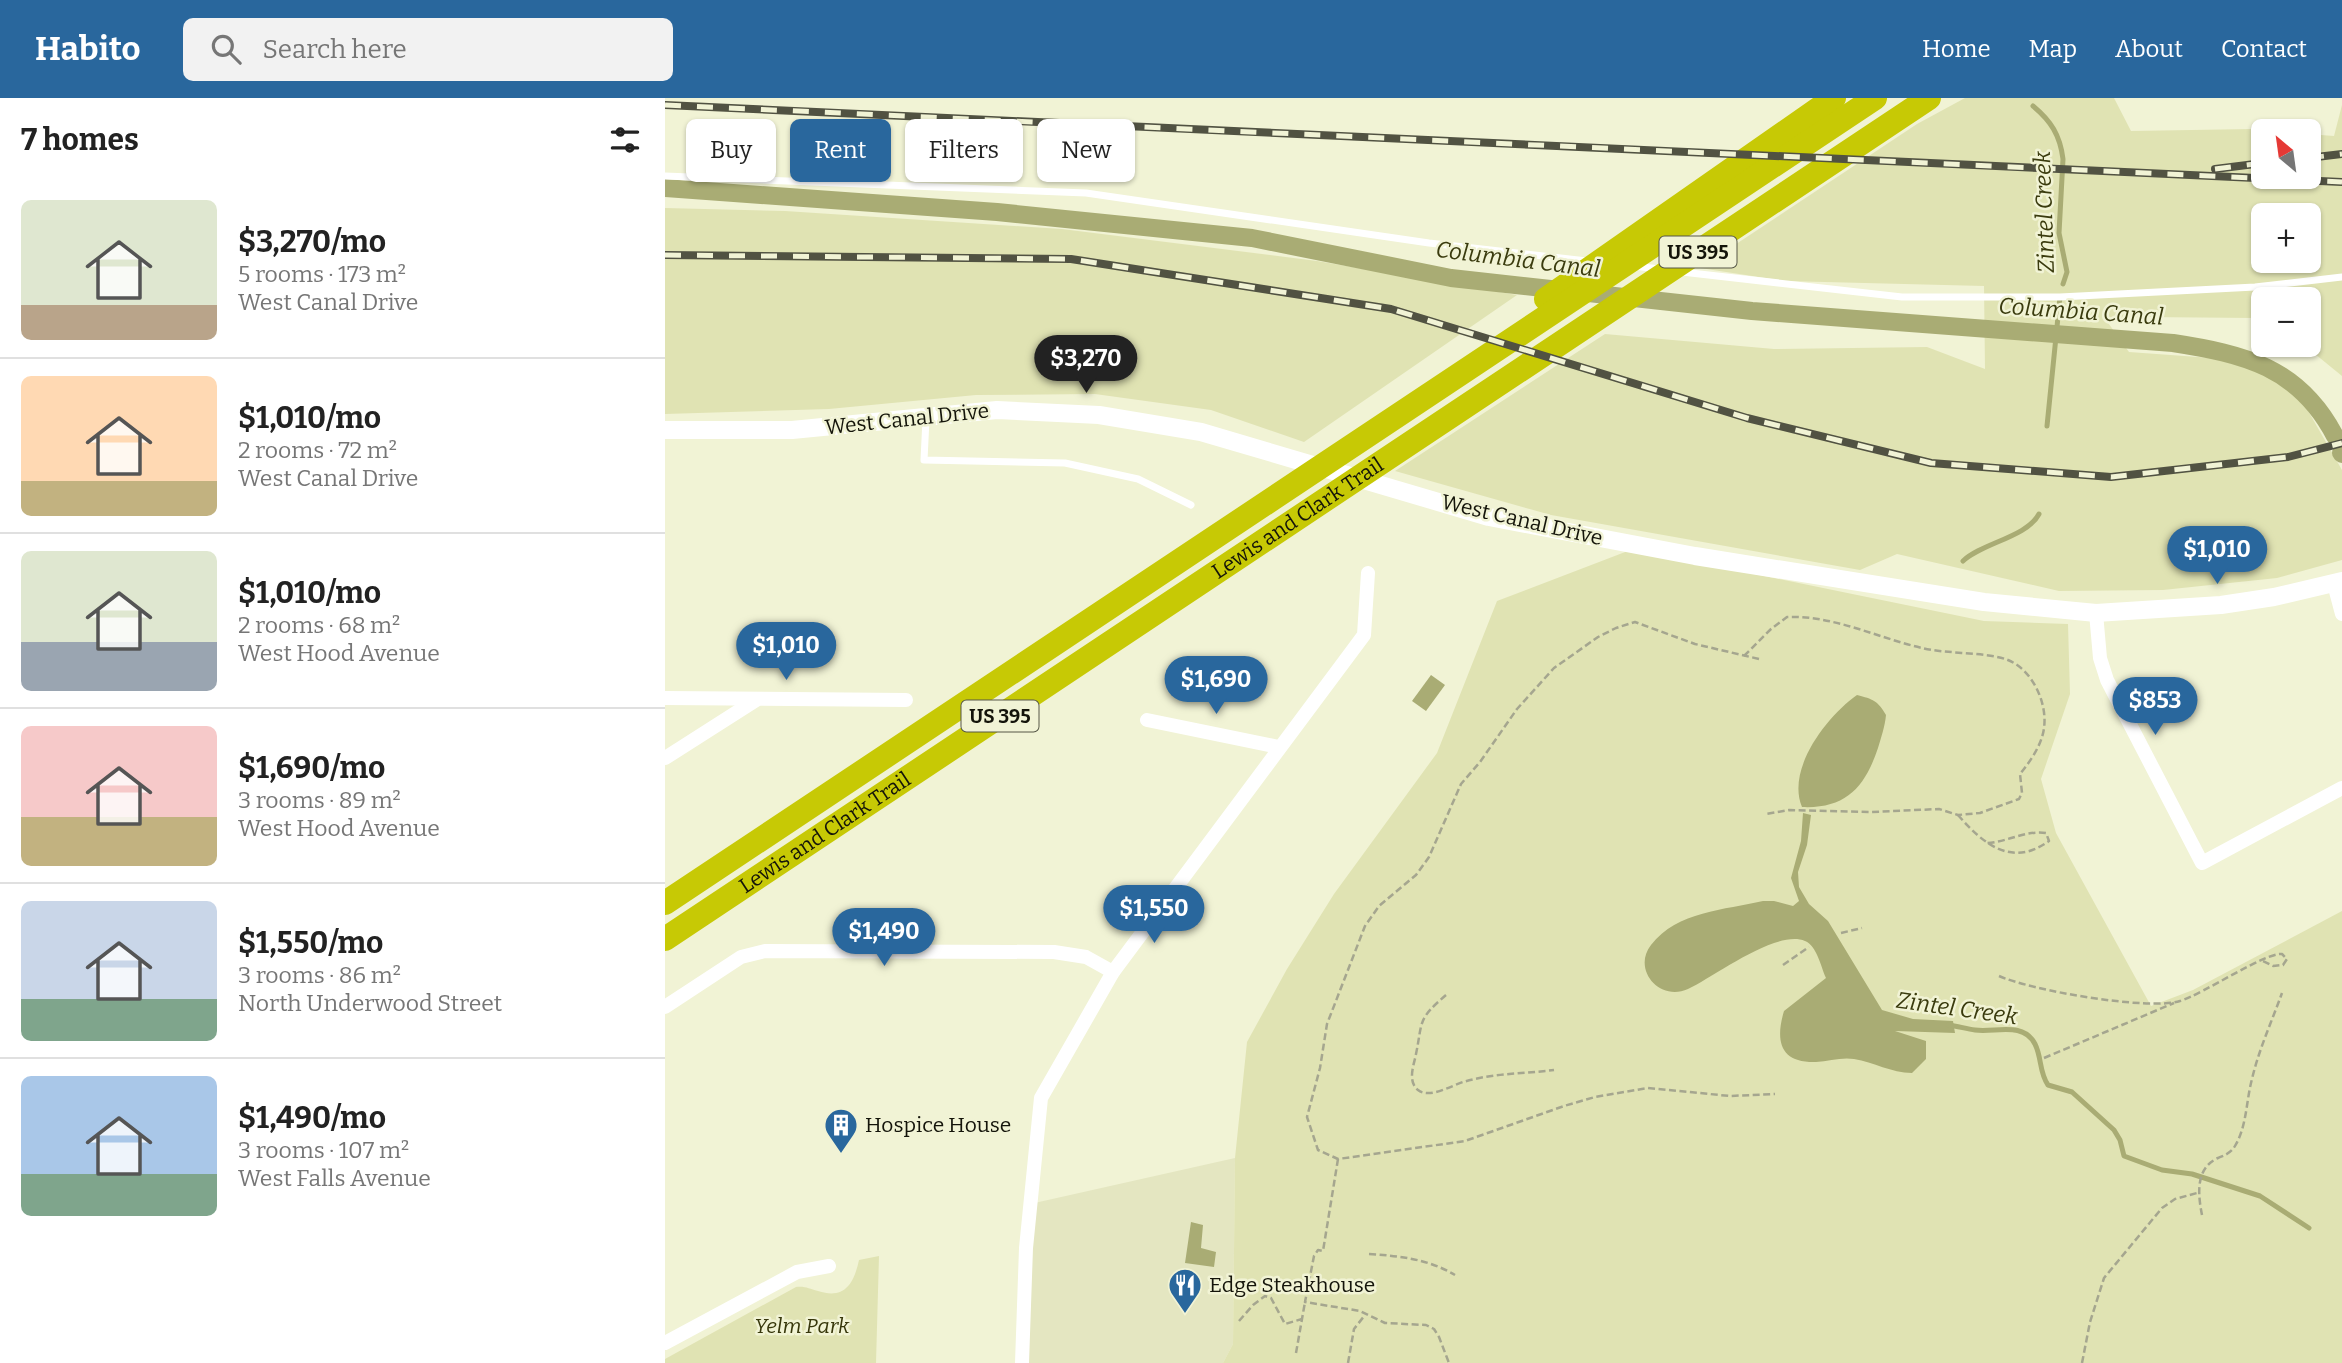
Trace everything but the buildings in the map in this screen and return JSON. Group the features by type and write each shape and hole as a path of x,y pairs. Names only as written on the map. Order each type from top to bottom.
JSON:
{"highway":[{"path":"1464,371 1524,316 1571,280 1834,98"},
{"name":"Lewis and Clark Trail","path":"665,902 1875,98"},
{"name":"Lewis and Clark Trail","path":"665,939 1932,98"}],"street":[{"name":"West Canal Drive","path":"665,430 792,430 997,410 1048,411 1149,422 1201,432 1489,517 1695,556 1984,602 2096,613 2221,604 2274,597 2338,582"},
{"path":"1022,1363 1026,1248 1041,1098 1113,972 1364,635 1368,573"},
{"path":"2338,582 2342,614"},
{"path":"2096,613 2100,658 2107,680 2202,863 2342,788"},
{"path":"665,698 906,700"},
{"path":"665,758 757,699"},
{"path":"1147,720 1279,747"},
{"path":"665,1007 741,957 765,951 1054,952 1086,957 1113,972"},
{"path":"665,1343 797,1272 829,1266"}],"lane":[{"path":"665,176 1086,193 1429,243 1902,297 2060,297 2255,287 2342,277"},
{"path":"926,419 924,460 1065,463 1138,480 1191,505"}],"path":[{"path":"1744,656 1782,619 1794,616 1838,624 1922,648 2007,660 2019,668 2036,688 2045,718 2042,739 2020,774 2022,793 2013,803 1980,813 1958,815 1939,809 1882,812 1789,810 1766,814"},
{"path":"1759,659 1677,639 1635,622 1598,637 1554,668 1517,709 1461,784 1429,857 1416,875 1379,906 1365,926 1354,948 1327,1024 1320,1068 1307,1117 1318,1150 1338,1159 1465,1141 1564,1106 1648,1088 1730,1096 1775,1094"},
{"path":"1958,815 1987,843 2005,852 2033,850 2049,841 2046,833 2042,832 1987,843"},
{"path":"1841,933 1862,928"},
{"path":"1783,965 1809,947"},
{"path":"2044,1058 2205,990 2261,960 2277,953 2287,959 2283,965 2278,966 2261,960"},
{"path":"1999,976 2025,985 2106,1000 2178,1002"},
{"path":"2201,1215 2199,1183 2211,1162 2226,1156 2236,1146 2244,1125 2257,1060 2282,993"},
{"path":"1446,995 1427,1013 1417,1035 1412,1077 1419,1091 1430,1093 1487,1076 1554,1070"},
{"path":"1296,1353 1314,1256 1318,1250 1323,1251 1338,1159"},
{"path":"2082,1363 2090,1322 2104,1278 2162,1208 2175,1199 2198,1192"},
{"path":"1369,1254 1404,1256 1444,1268 1455,1275"},
{"path":"1238,1321 1265,1296 1271,1298 1285,1324 1302,1319"},
{"path":"1305,1302 1360,1311 1385,1323 1415,1323 1434,1329 1449,1363"},
{"path":"1348,1363 1353,1329 1366,1315"}],"shaded area":[{"path":"1431,675 1445,685 1426,711 1412,701"},
{"path":"1857,695 1875,701 1886,715 1873,762 1852,793 1831,804 1802,807 1799,792 1804,760 1833,716"},
{"path":"1803,813 1811,815 1807,845 1798,872 1799,887 1809,904 1828,921 1882,1010 1913,1019 1953,1021 1955,1033 1895,1031 1926,1041 1926,1059 1912,1073 1854,1059 1804,1061 1795,1059 1783,1048 1780,1032 1784,1011 1826,978 1816,952 1805,941 1793,939 1762,948 1688,989 1677,992 1659,987 1651,981 1647,973 1646,954 1651,945 1674,925 1703,914 1763,901 1793,906 1799,901 1791,878 1801,841"},
{"path":"1235,1158 1233,1344 1223,1363 1022,1363 1030,1204"},
{"path":"1191,1222 1203,1225 1201,1248 1216,1252 1214,1267 1185,1263"}],"green space":[{"path":"1965,98 2114,98 2131,131 2251,129 2251,189 2321,189 2321,135 2334,136 2342,105 2342,376 2319,357 2321,357 2321,287 2251,287 2251,318 2144,317 2106,320 2129,352 2212,358 2273,375 2303,402 2342,470 2342,560 2277,578 2163,590 2059,591 1897,554 1860,570 1551,515 1395,471 1605,334 1774,349 1927,347 1985,369 1984,286 1785,281 1700,268 1917,124"},
{"path":"665,208 785,211 1062,229 1317,261 1517,295 1304,442 1211,410 1095,394 976,395 829,409 665,414"},
{"path":"1633,549 1984,621 2068,624 2070,694 2041,779 2056,833 2151,1006 2193,990 2342,911 2342,1363 1223,1363 1233,1344 1235,1158 1247,1042 1287,969 1334,894 1437,753 1497,601"},
{"name":"Yelm Park","path":"879,1256 876,1363 665,1363 665,1359 796,1287 827,1293 842,1291 851,1282 859,1260"}],"waterway":[{"name":"Zintel Creek","path":"2033,106 2054,129 2062,150 2059,233 2067,272 2063,284"},
{"name":"Columbia Canal","path":"665,188 997,212 1252,238 1451,278 1752,311 2173,343 2246,359 2287,379 2321,413 2335,436"},
{"name":"Zintel Creek","path":"2047,426 2060,297"},
{"name":"Zintel Creek","path":"1963,561 1981,549 2025,529 2039,514"},
{"name":"Zintel Creek","path":"1948,1025 1983,1031 2016,1030 2023,1033 2035,1044 2048,1085 2072,1092 2114,1130 2124,1156 2162,1170 2192,1174 2260,1196 2309,1228"}],"railway":[{"path":"665,105 2342,182"},
{"path":"2321,156 2342,154"},
{"path":"2215,169 2251,164"},
{"path":"665,255 1071,259 1391,309 1747,418 1931,463 2111,477 2288,457 2342,443"}],"place":[{"name":"Hospice House","path":"841,1155"},
{"name":"Edge Steakhouse","path":"1185,1315"}]}
